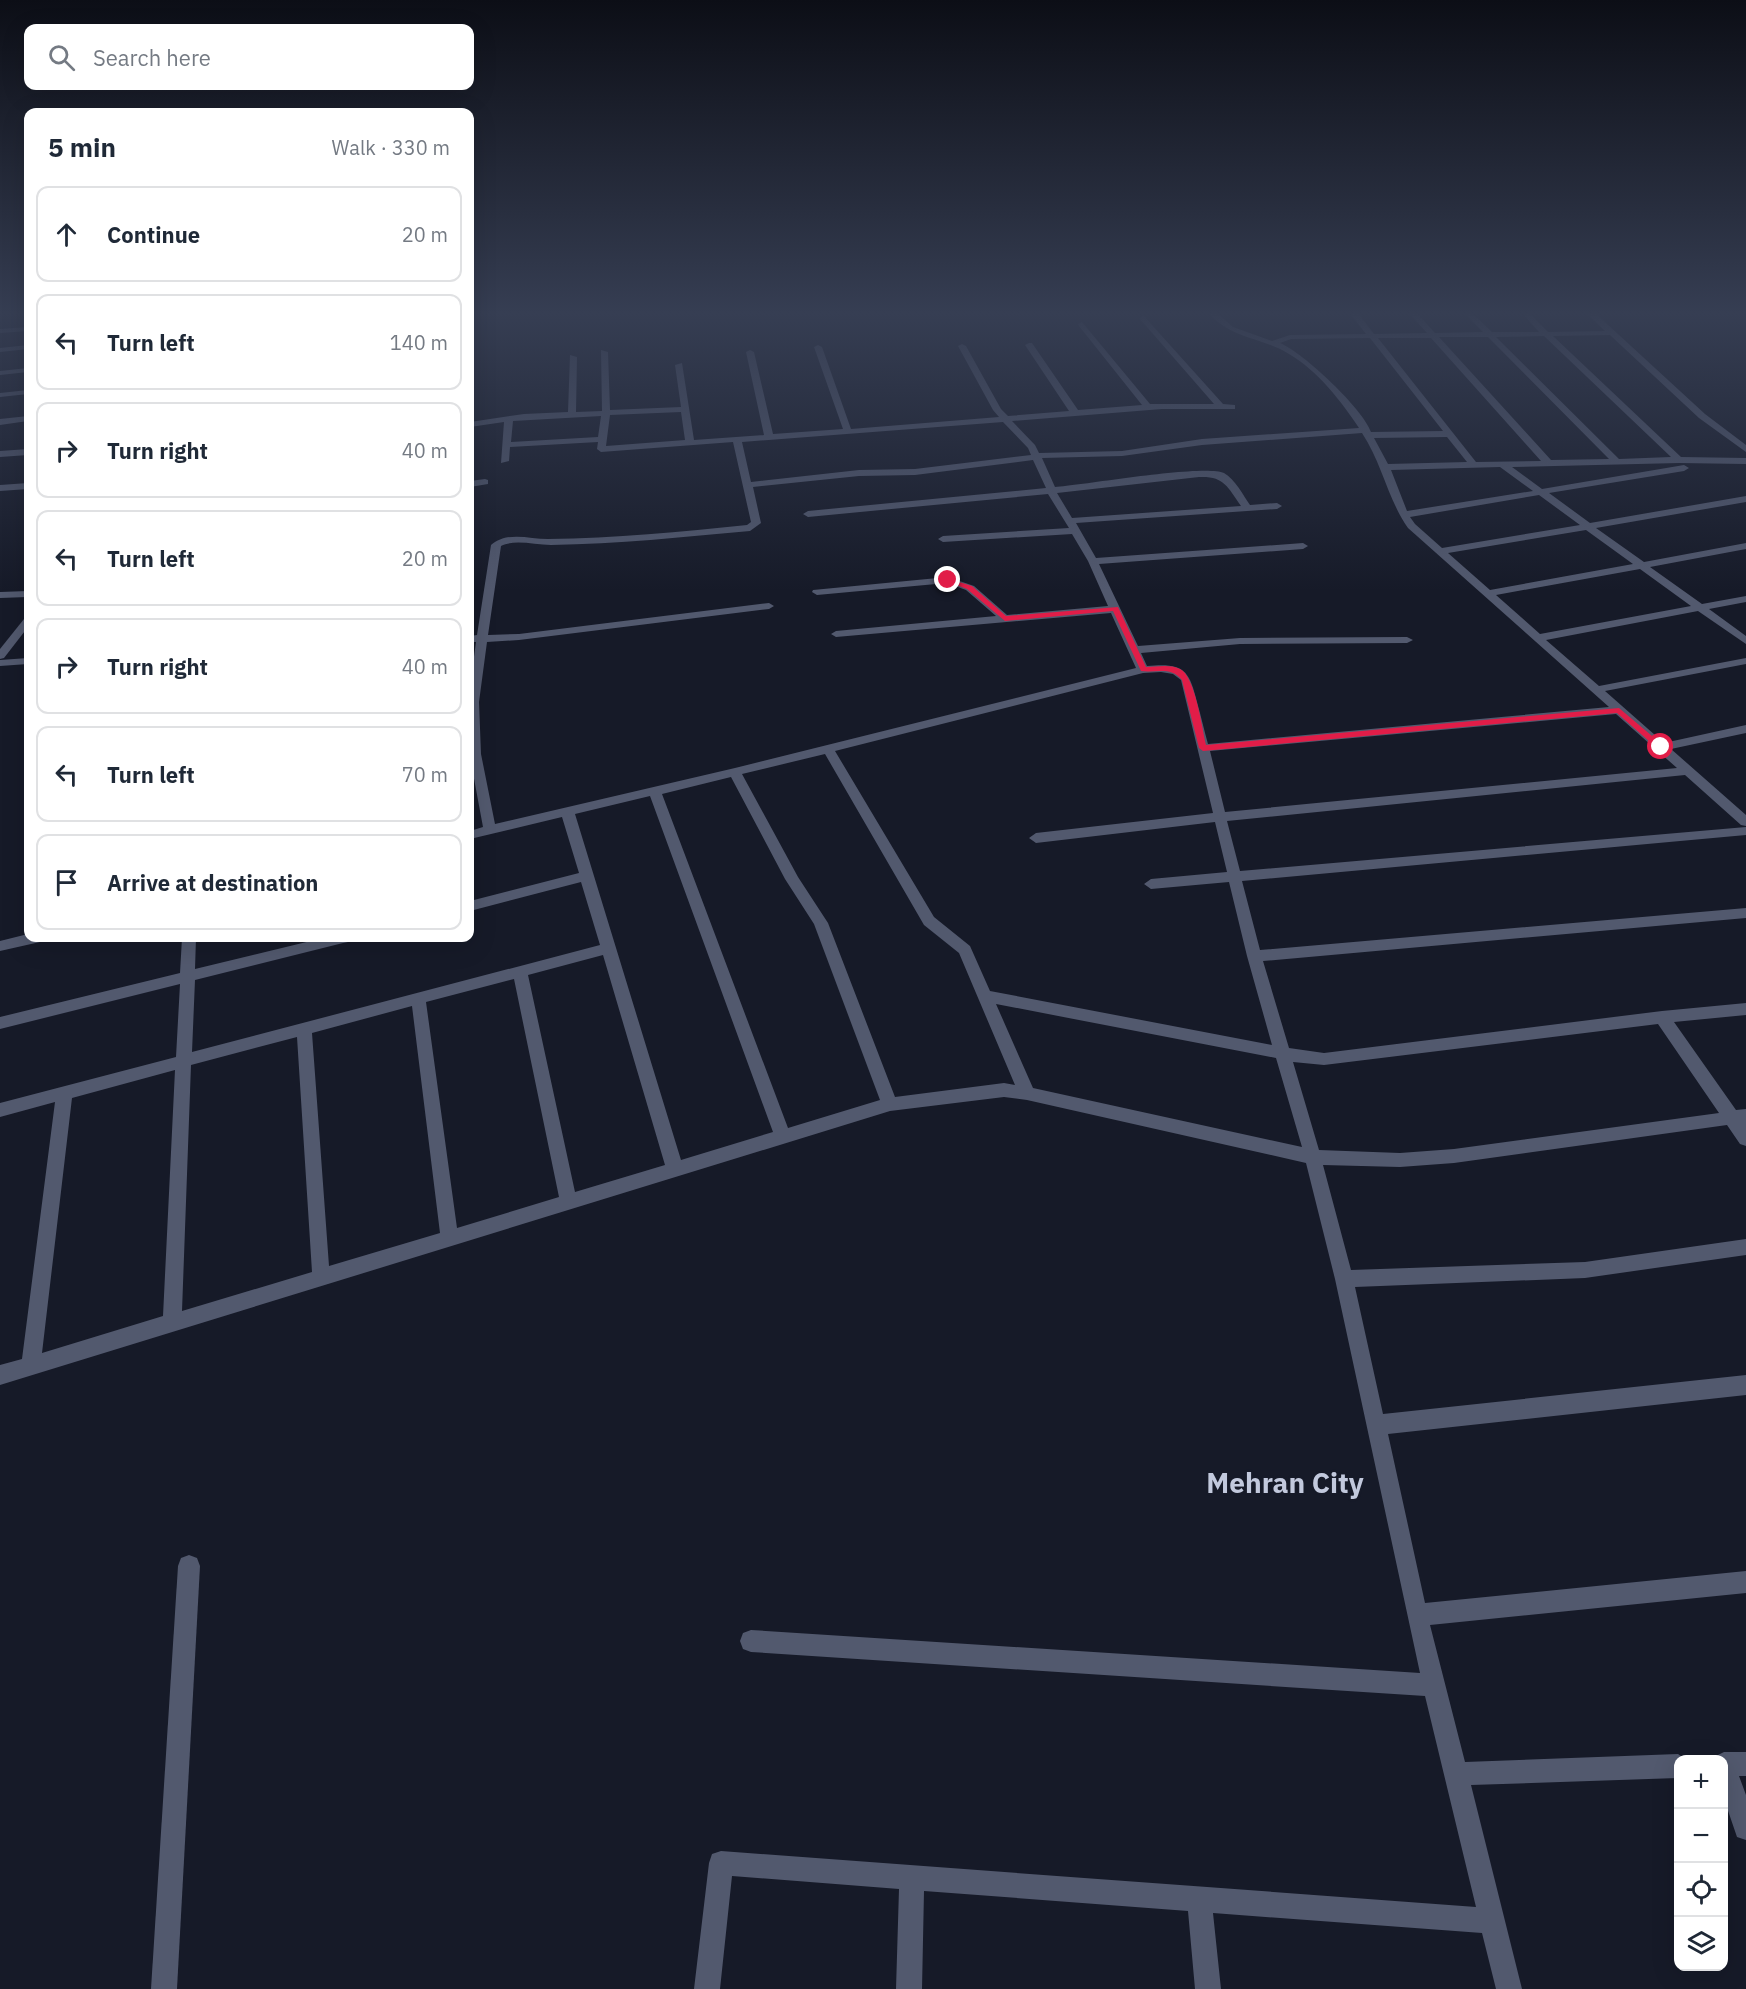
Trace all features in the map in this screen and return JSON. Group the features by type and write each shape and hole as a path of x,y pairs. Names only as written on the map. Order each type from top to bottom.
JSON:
{"street":[{"path":"572,405 572,415"},
{"path":"606,405 601,449 848,432 1148,407 1232,406"},
{"path":"685,405 690,443"},
{"path":"762,405 769,437"},
{"path":"838,405 848,432"},
{"path":"994,405 1028,441 1051,490 1093,561 1143,670"},
{"path":"1069,405 1075,413"},
{"path":"1342,405 1367,432 1403,515 1411,526 1746,822"},
{"path":"1427,405 1474,465"},
{"path":"1494,405 1548,463"},
{"path":"1559,405 1617,462"},
{"path":"1621,405 1679,460"},
{"path":"1690,405 1746,449"},
{"path":"474,423 509,419 686,409"},
{"path":"504,461 509,419"},
{"path":"0,422 24,420"},
{"path":"748,485 859,473 915,472 1021,460 1035,455 1098,455 1180,447 1202,442 1367,432 1451,434"},
{"path":"506,445 602,439"},
{"path":"474,695 496,545 508,539 537,542 611,541 750,528 756,523 737,439"},
{"path":"0,454 24,452"},
{"path":"1384,467 1679,460 1746,461"},
{"path":"1403,515 1689,467 1694,460"},
{"path":"1502,464 1746,641"},
{"path":"808,514 1099,486 1141,479 1214,474 1225,480 1247,508"},
{"path":"474,483 484,482"},
{"path":"0,488 24,486"},
{"path":"1439,552 1746,499"},
{"path":"1069,521 1276,506"},
{"path":"943,539 1075,531"},
{"path":"1093,561 1303,546"},
{"path":"1487,594 1746,546"},
{"path":"817,592 948,580 970,588 1005,619"},
{"path":"0,596 24,594"},
{"path":"1537,638 1746,599"},
{"path":"474,639 519,638 769,606"},
{"path":"836,634 1115,609"},
{"path":"0,656 24,626"},
{"path":"1134,650 1240,641 1407,640"},
{"path":"1595,690 1746,660"},
{"path":"0,663 24,661"},
{"path":"474,834 735,772 1143,670 1169,668 1180,672 1186,679 1254,956 1313,1156 1344,1279 1417,1615 1509,1989"},
{"path":"1203,748 1619,710"},
{"path":"1661,747 1746,729"},
{"path":"474,742 490,830"},
{"path":"828,749 929,921 965,950 1027,1093"},
{"path":"1036,838 1220,817 1688,771"},
{"path":"735,772 792,879 821,923 890,1104"},
{"path":"654,790 783,1137"},
{"path":"1732,809 1746,806"},
{"path":"567,811 675,1170"},
{"path":"1151,884 1746,831"},
{"path":"474,905 586,876"},
{"path":"1254,956 1746,913"},
{"path":"0,946 24,941"},
{"path":"172,1323 189,942"},
{"path":"0,1023 327,942"},
{"path":"0,1110 608,948"},
{"path":"520,972 569,1202"},
{"path":"984,996 1324,1059 1662,1017 1746,1009"},
{"path":"418,998 450,1238"},
{"path":"1662,1017 1739,1117 1746,1139"},
{"path":"304,1028 321,1278"},
{"path":"0,1375 890,1104 1004,1090 1027,1093 1313,1156 1400,1160 1454,1156 1739,1117"},
{"path":"31,1366 64,1093"},
{"path":"1344,1279 1585,1270 1746,1247"},
{"path":"1375,1425 1746,1385"},
{"path":"164,1989 189,1566"},
{"path":"1417,1615 1746,1582"},
{"path":"751,1641 1434,1685"},
{"path":"1728,1766 1746,1764"},
{"path":"1456,1774 1674,1766"},
{"path":"1728,1777 1746,1828"},
{"path":"707,1989 721,1863 1492,1921"},
{"path":"909,1989 912,1878"},
{"path":"1199,1899 1208,1989"}],"district":[{"name":"Mehran City","path":"1285,1482"}],"route":[{"path":"948,580 960,582 970,588 1005,619 1115,609 1143,670 1169,668 1180,672 1186,679 1203,748 1619,710 1661,747"}]}
